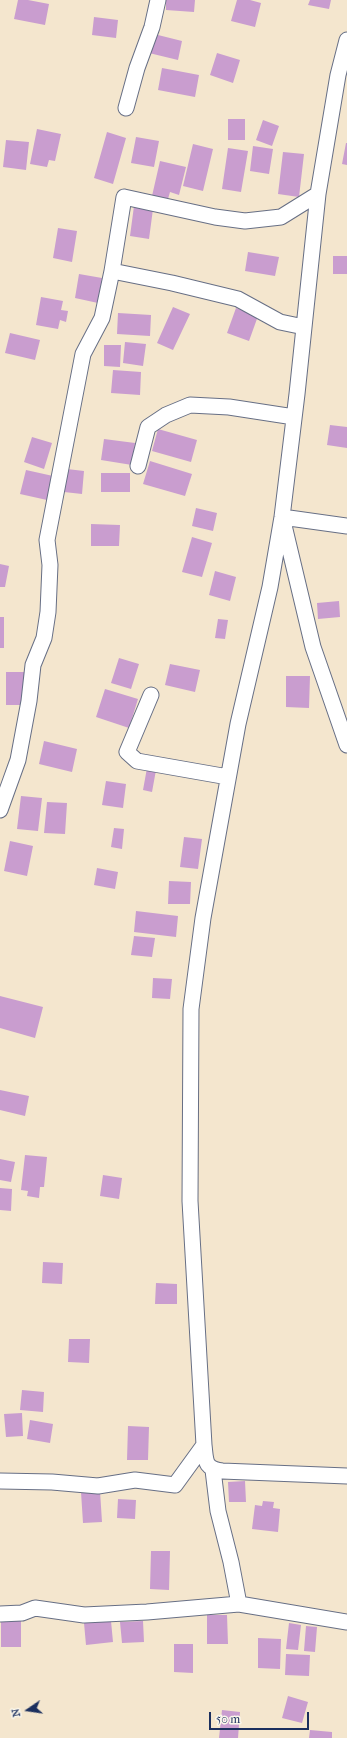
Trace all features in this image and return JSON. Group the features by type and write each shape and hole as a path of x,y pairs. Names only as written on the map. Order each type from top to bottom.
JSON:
{"street":[{"path":"126,108 137,68 152,27 158,0"},
{"path":"239,1604 231,1562 218,1511 213,1470 206,1463 204,1445 190,1201 191,1009 203,918 228,777 238,724 270,587 282,517 318,194 338,75 347,40"},
{"path":"0,810 18,760 29,701 33,665 44,638 48,612 50,565 47,540 83,354 102,318 112,271 124,198 215,218 245,220 280,217 318,194"},
{"path":"112,271 172,283 238,299 280,322 304,327"},
{"path":"138,466 148,427 166,415 190,404 229,407 294,417"},
{"path":"282,517 347,526"},
{"path":"282,517 313,647 347,744"},
{"path":"151,695 127,752 137,761 228,777"},
{"path":"0,1481 52,1482 98,1486 135,1480 175,1485 204,1445"},
{"path":"213,1470 347,1476"},
{"path":"0,1614 22,1613 35,1608 84,1615 147,1612 239,1604 347,1622"}],"building":[{"path":"18,0 28,0 49,4 45,25 14,19"},
{"path":"166,0 195,0 194,12 166,10"},
{"path":"237,0 250,0 261,3 255,27 231,21"},
{"path":"310,0 331,0 329,9 308,5"},
{"path":"94,17 118,20 116,38 92,35"},
{"path":"154,34 182,41 178,60 149,53"},
{"path":"217,53 240,60 233,83 210,75"},
{"path":"162,68 199,75 195,97 158,90"},
{"path":"228,119 245,119 245,140 228,140"},
{"path":"263,120 279,126 272,146 256,140"},
{"path":"37,129 61,134 55,161 49,160 47,167 30,164"},
{"path":"107,132 126,138 113,184 94,178"},
{"path":"136,137 159,141 154,167 131,163"},
{"path":"6,140 29,142 26,170 3,167"},
{"path":"347,143 347,165 342,164"},
{"path":"193,144 213,149 203,191 183,186"},
{"path":"253,146 273,149 269,174 250,171"},
{"path":"228,148 248,151 241,192 222,189"},
{"path":"283,152 304,154 299,197 278,194"},
{"path":"160,161 186,167 179,195 170,192 168,199 152,196"},
{"path":"134,206 153,209 149,239 130,236"},
{"path":"58,228 77,231 72,262 53,258"},
{"path":"248,252 279,257 275,276 245,271"},
{"path":"333,256 347,256 347,274 333,274"},
{"path":"79,274 102,278 98,303 75,298"},
{"path":"41,297 63,301 61,310 68,311 66,322 60,320 58,329 36,325"},
{"path":"173,307 190,314 173,350 157,343"},
{"path":"236,308 258,316 249,341 227,333"},
{"path":"118,313 151,315 150,336 117,334"},
{"path":"10,333 40,340 35,360 5,353"},
{"path":"125,342 146,344 143,366 123,363"},
{"path":"104,345 121,345 120,367 104,366"},
{"path":"113,370 141,372 140,395 111,393"},
{"path":"330,425 347,427 347,448 327,445"},
{"path":"158,429 197,440 191,462 152,451"},
{"path":"32,437 52,443 44,469 24,462"},
{"path":"104,439 135,443 132,465 101,460"},
{"path":"150,461 192,474 185,496 143,484"},
{"path":"67,469 84,471 82,494 64,492"},
{"path":"26,470 53,476 47,500 20,494"},
{"path":"101,473 130,473 130,492 101,492"},
{"path":"196,508 217,513 213,531 192,526"},
{"path":"91,524 120,525 119,546 91,546"},
{"path":"192,537 212,543 202,577 182,572"},
{"path":"0,564 9,566 5,587 0,587"},
{"path":"215,571 236,577 230,601 209,595"},
{"path":"339,601 340,617 318,619 317,603"},
{"path":"0,617 4,617 4,648 0,648"},
{"path":"218,619 228,620 225,639 215,638"},
{"path":"119,658 139,664 131,689 111,683"},
{"path":"170,664 200,670 195,692 165,685"},
{"path":"6,672 24,672 24,705 6,705"},
{"path":"286,676 310,676 309,708 286,707"},
{"path":"105,689 138,699 129,728 96,717"},
{"path":"44,741 77,749 72,772 39,764"},
{"path":"147,768 156,770 152,792 143,790"},
{"path":"106,781 126,784 123,808 102,805"},
{"path":"21,796 42,798 38,831 17,829"},
{"path":"47,802 67,803 65,834 44,833"},
{"path":"114,828 124,829 122,849 111,847"},
{"path":"184,837 202,839 198,869 180,867"},
{"path":"10,841 33,846 27,876 4,871"},
{"path":"97,868 118,872 115,889 94,885"},
{"path":"169,881 191,882 190,904 168,904"},
{"path":"136,911 178,916 176,937 134,932"},
{"path":"134,936 155,938 152,957 131,955"},
{"path":"153,978 172,979 170,999 152,998"},
{"path":"0,996 43,1007 35,1038 0,1028"},
{"path":"0,1090 29,1096 25,1116 0,1110"},
{"path":"25,1155 47,1157 44,1187 40,1187 39,1198 27,1196 28,1191 21,1190"},
{"path":"0,1159 15,1162 11,1182 0,1180"},
{"path":"103,1175 122,1178 119,1199 100,1196"},
{"path":"0,1188 12,1189 11,1211 0,1210"},
{"path":"43,1262 63,1263 62,1284 42,1283"},
{"path":"156,1283 177,1284 177,1304 155,1304"},
{"path":"69,1339 90,1339 89,1363 68,1362"},
{"path":"22,1390 44,1392 43,1412 20,1410"},
{"path":"22,1413 23,1436 6,1437 4,1414"},
{"path":"30,1420 53,1424 50,1443 27,1439"},
{"path":"128,1426 149,1427 148,1460 127,1460"},
{"path":"245,1481 246,1502 229,1502 228,1482"},
{"path":"100,1491 102,1522 83,1523 81,1492"},
{"path":"118,1499 136,1500 135,1519 117,1518"},
{"path":"263,1501 274,1502 273,1508 280,1509 278,1532 252,1529 255,1505 262,1506"},
{"path":"151,1551 170,1551 169,1590 150,1589"},
{"path":"207,1615 227,1615 228,1644 207,1644"},
{"path":"1,1618 21,1619 21,1647 1,1647"},
{"path":"111,1621 113,1642 86,1645 84,1623"},
{"path":"143,1621 144,1642 122,1643 120,1622"},
{"path":"289,1623 301,1625 298,1650 286,1649"},
{"path":"306,1626 317,1627 315,1652 304,1651"},
{"path":"258,1638 281,1639 280,1669 258,1668"},
{"path":"174,1644 193,1644 193,1673 174,1672"},
{"path":"286,1654 310,1655 309,1676 285,1675"},
{"path":"288,1696 308,1702 302,1723 282,1718"},
{"path":"222,1710 240,1712 238,1738 219,1738"},
{"path":"310,1730 332,1732 332,1738 309,1738"}]}
